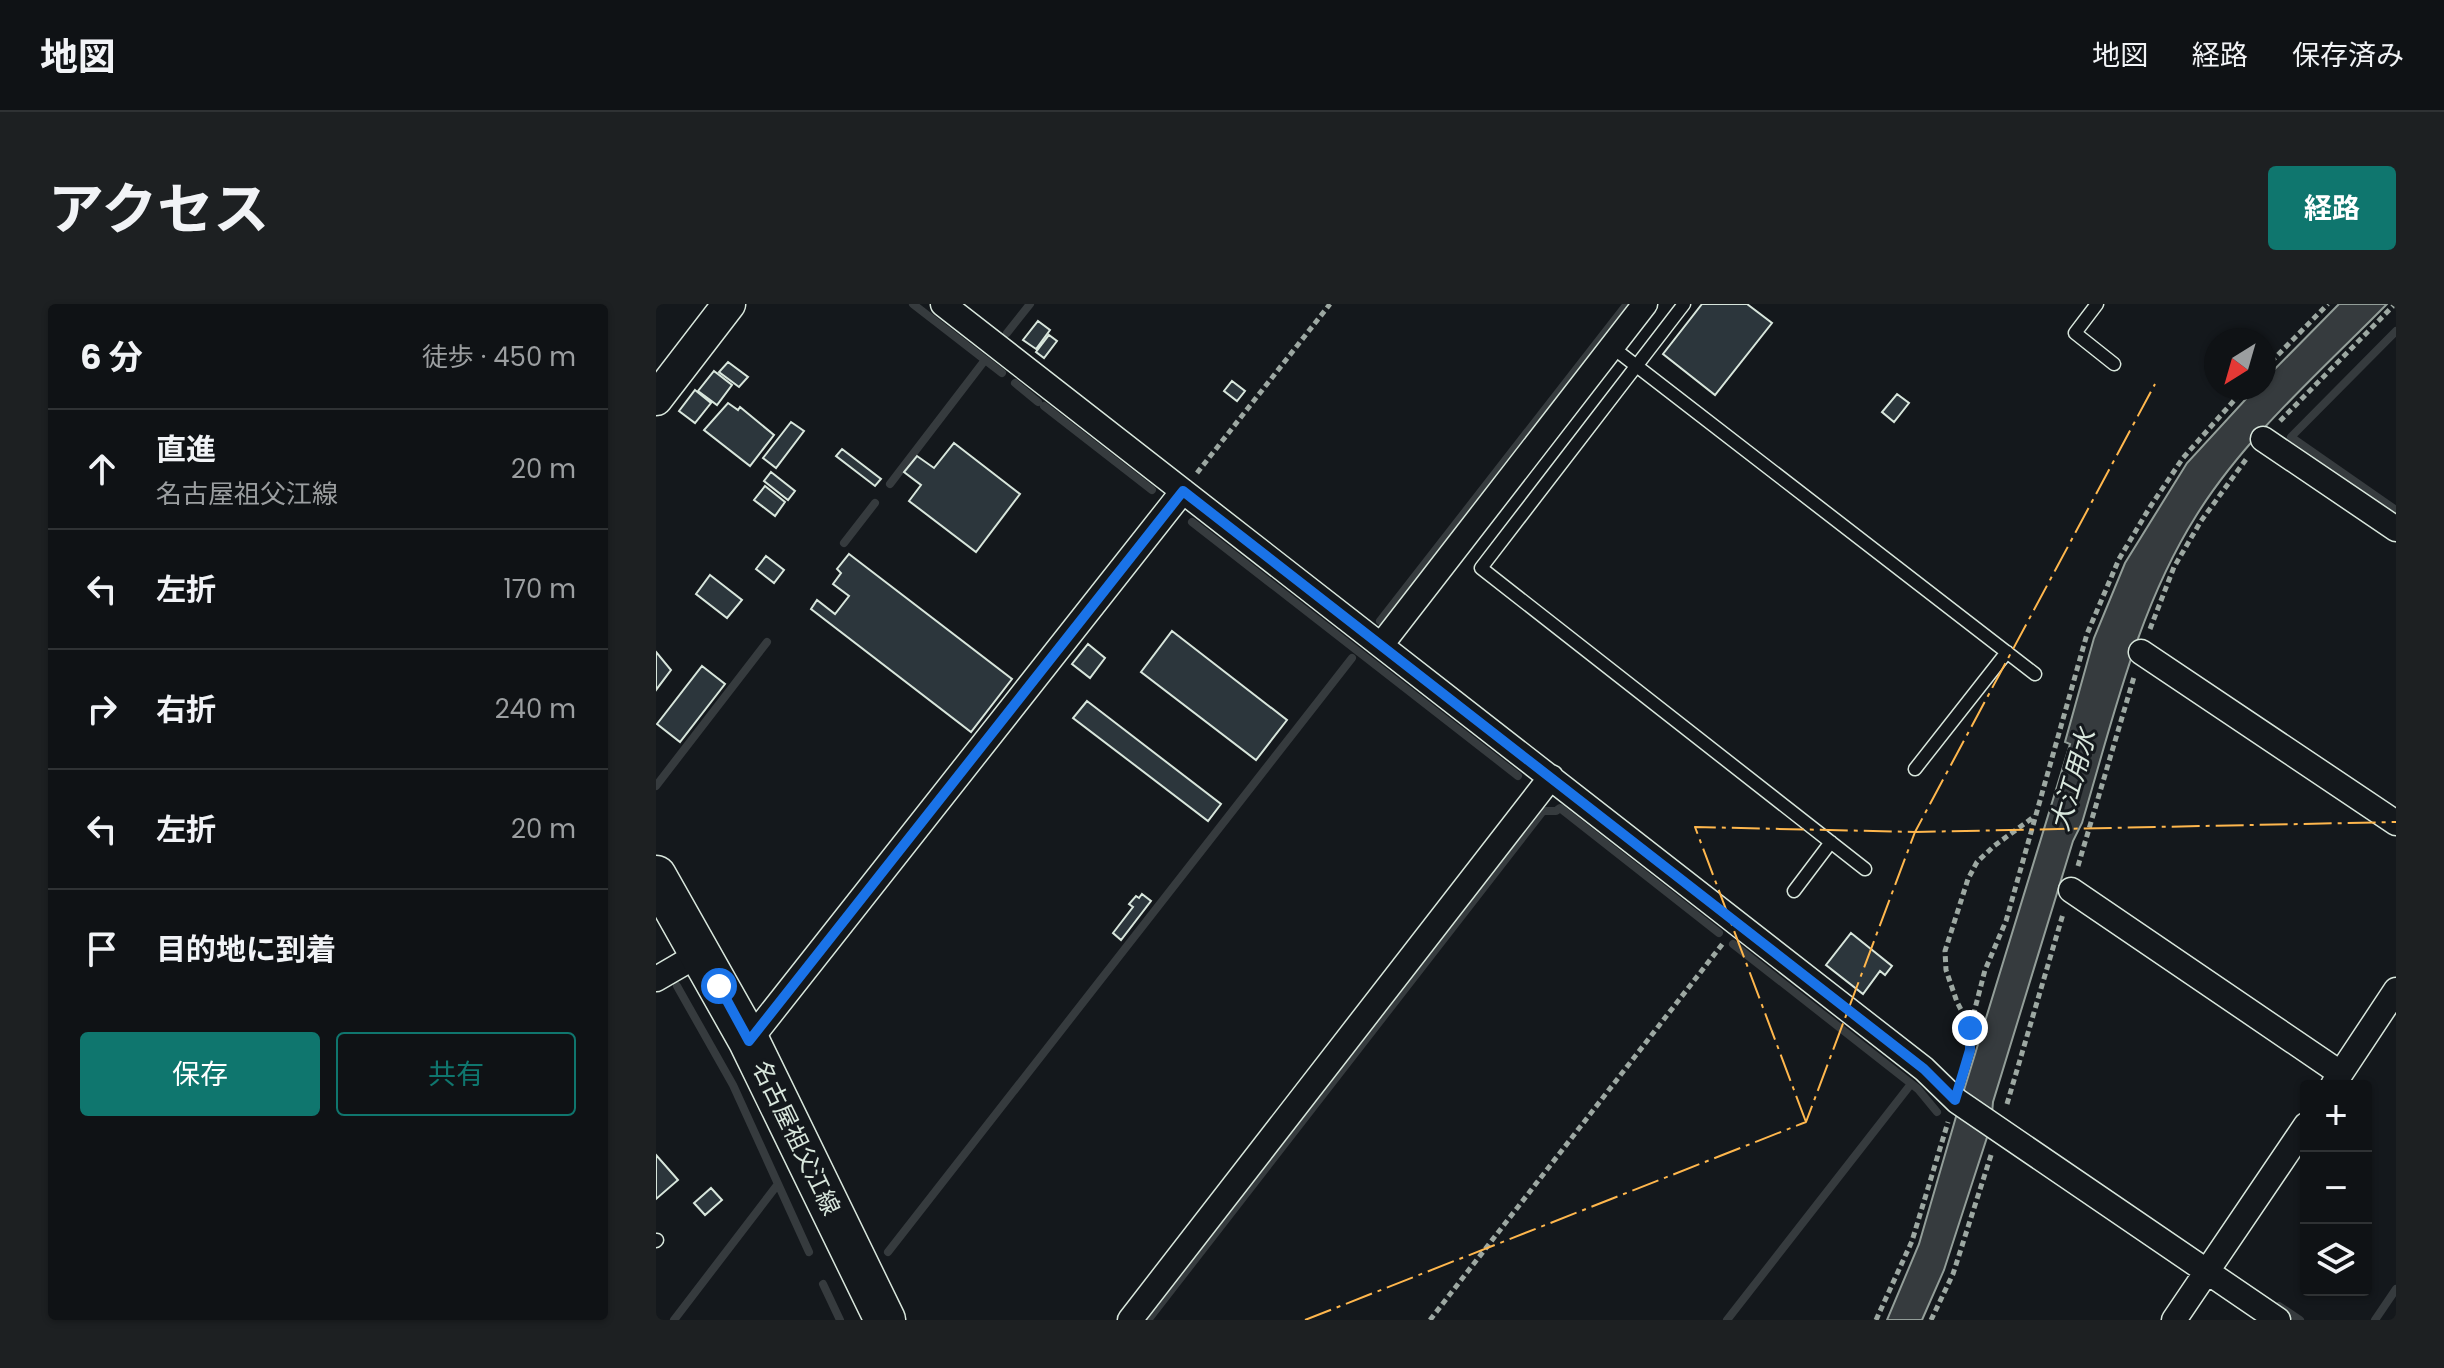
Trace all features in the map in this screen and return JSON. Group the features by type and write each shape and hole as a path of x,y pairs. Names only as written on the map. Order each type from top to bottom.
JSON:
{"main road":[{"name":"名古屋祖父江線","path":"656,876 749,1041 885,1320"}],"street":[{"path":"656,399 729,304"},
{"path":"943,304 1924,1069 1956,1101 2278,1320"},
{"path":"1381,645 1645,304"},
{"path":"2263,439 2396,529"},
{"path":"749,1041 1183,491"},
{"path":"2141,652 2396,823"},
{"path":"1130,1320 1551,777"},
{"path":"2071,890 2336,1080 2396,990"},
{"path":"656,979 701,953"},
{"path":"2174,1320 2300,1134"}],"lane":[{"path":"1684,304 1481,568 1865,869"},
{"path":"2097,304 2075,333 2114,364"},
{"path":"1612,347 2035,674"},
{"path":"1915,769 2007,652"},
{"path":"1794,891 1831,842"}],"path":[{"path":"1183,491 1330,304"},
{"path":"2276,357 2328,304"},
{"path":"1931,1320 1953,1274 2141,652 2180,556 2201,521 2263,439 2395,304"},
{"path":"1876,1320 1912,1241 1956,1101 1970,1050 1970,1028 1985,970 2006,921 2087,634 2119,559 2183,458 2234,400"},
{"path":"1970,1028 1946,970 1945,951 1968,879 1977,862 2036,815"},
{"path":"1430,1320 1738,923"}],"water":[{"name":"大江用水","path":"2339,304 2387,304 2237,459 2196,516 2176,551 2143,626 2116,704 2082,823 2073,841 1993,1102 1991,1125 1944,1270 1922,1320 1887,1320 1919,1244 2070,744 2065,742 2094,638 2125,563 2187,463 2245,400 2276,400 2276,368"}],"building":[{"path":"1702,304 1747,304 1772,323 1715,395 1663,354"},
{"path":"1038,321 1050,330 1036,349 1023,340"},
{"path":"1049,335 1057,341 1044,358 1036,352"},
{"path":"728,362 748,377 739,387 719,372"},
{"path":"714,371 732,385 717,405 698,391"},
{"path":"1232,381 1245,391 1237,401 1224,391"},
{"path":"695,390 711,403 695,423 679,411"},
{"path":"1897,394 1909,403 1894,422 1882,412"},
{"path":"728,403 738,410 740,407 774,435 750,466 704,430"},
{"path":"791,422 804,431 776,468 763,458"},
{"path":"954,443 1020,494 976,552 909,501 921,485 904,472 917,456 934,468"},
{"path":"842,449 881,479 875,486 836,456"},
{"path":"771,472 795,491 788,500 764,481"},
{"path":"765,486 785,502 775,516 754,500"},
{"path":"849,554 1012,679 971,732 811,609 817,600 835,614 849,596 833,584 841,573 837,569"},
{"path":"766,556 784,570 774,583 756,569"},
{"path":"710,575 742,600 727,618 696,594"},
{"path":"1172,631 1287,720 1256,760 1141,672"},
{"path":"1088,644 1105,658 1090,678 1072,664"},
{"path":"656,652 671,670 656,690"},
{"path":"702,666 725,684 680,742 657,724"},
{"path":"1087,701 1221,804 1208,821 1073,718"},
{"path":"1142,894 1151,901 1121,940 1113,933 1133,907 1129,904"},
{"path":"1851,933 1892,966 1885,975 1880,971 1863,994 1826,965"},
{"path":"656,1155 678,1180 656,1199"},
{"path":"711,1188 722,1200 705,1215 694,1203"}],"waterway":[{"path":"913,304 1002,373"},
{"path":"1007,333 1030,304"},
{"path":"1380,621 1627,304"},
{"path":"2396,331 2291,437 2396,510"},
{"path":"890,484 985,360"},
{"path":"1015,383 1038,402"},
{"path":"1044,406 1152,490"},
{"path":"844,543 875,503"},
{"path":"1192,522 1518,776"},
{"path":"656,786 767,642"},
{"path":"888,1252 1352,658"},
{"path":"1148,1320 1543,811 1560,808 1719,933"},
{"path":"1733,944 1918,1089 1937,1112"},
{"path":"677,986 733,1085 809,1252"},
{"path":"1727,1320 1911,1084"},
{"path":"674,1320 778,1184"},
{"path":"823,1284 840,1320"},
{"path":"2375,1320 2396,1289"},
{"path":"2279,1306 2300,1320"}],"power":[{"path":"1305,1320 1806,1122 1915,832 2155,384"},
{"path":"1806,1122 1695,827 1915,832 2396,822"}],"route":[{"path":"719,986 749,1041 1183,491 1924,1069 1955,1100 1970,1050 1970,1028"}]}
